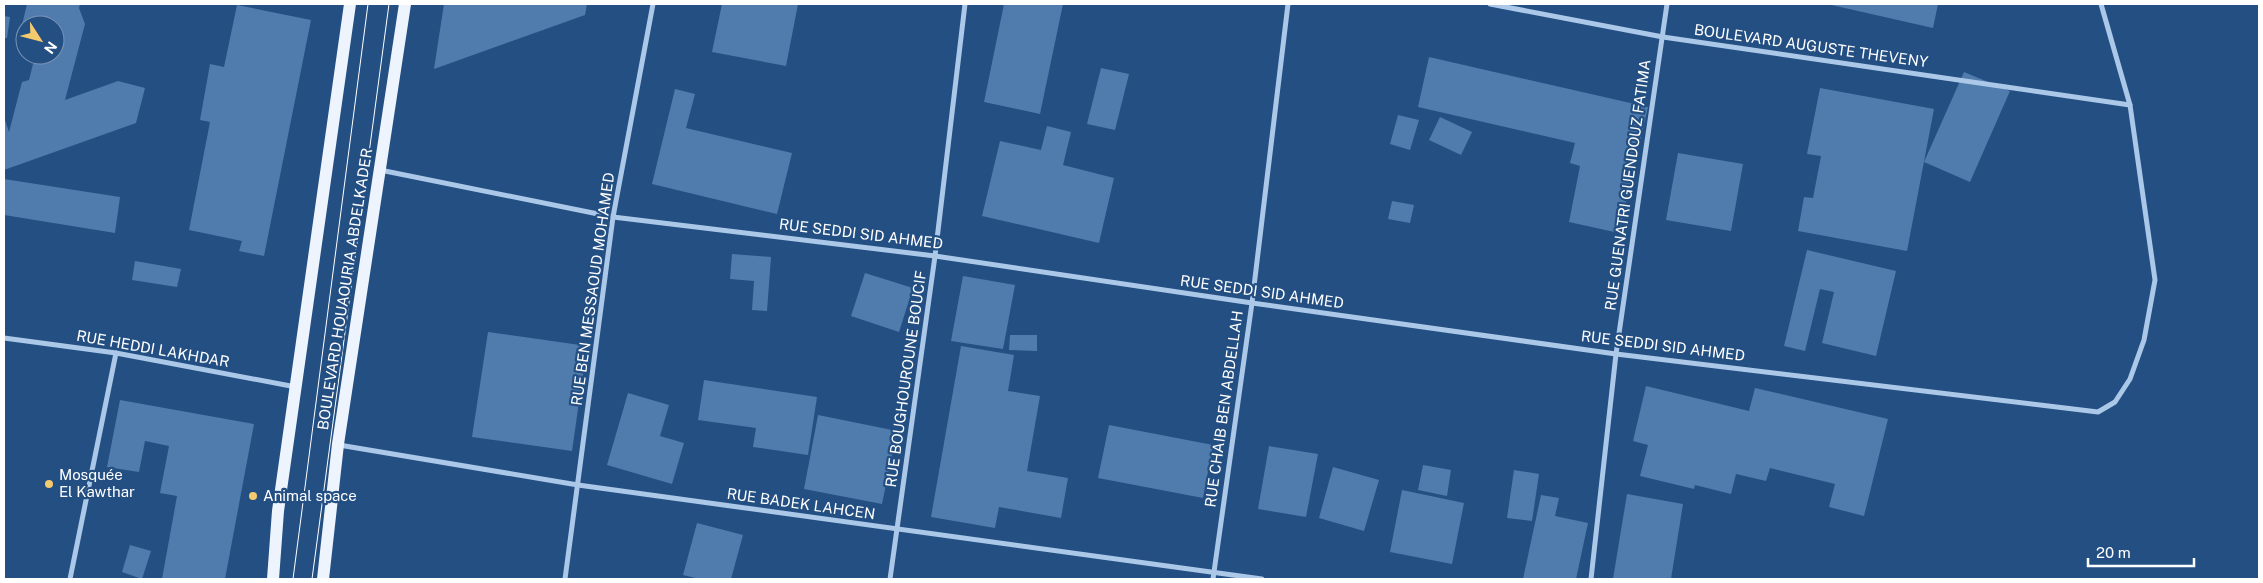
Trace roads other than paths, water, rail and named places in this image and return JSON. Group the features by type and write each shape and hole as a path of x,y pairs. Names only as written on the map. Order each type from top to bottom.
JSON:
{"main road":[{"path":"273,579 278,511 350,4"},
{"name":"BOULEVARD HOUAOURIA ABDELKADER","path":"323,579 338,444 405,4"}],"street":[{"name":"RUE BEN MESSAOUD MOHAMED","path":"564,579 613,217 653,4"},
{"name":"RUE BOUGHOUROUNE BOUCIF","path":"890,579 936,256 964,4"},
{"name":"RUE CHAIB BEN ABDELLAH","path":"1213,579 1252,303 1288,4"},
{"name":"BOULEVARD AUGUSTE THEVENY","path":"1490,4 1663,37 2130,105"},
{"name":"RUE GUENATRI GUENDOUZ FATIMA","path":"1591,579 1616,354 1667,4"},
{"name":"RUE SEDDI SID AHMED","path":"380,170 613,217 936,256 1616,354 2098,412 2115,402 2130,379 2144,340 2155,280 2130,105 2101,4"},
{"name":"RUE HEDDI LAKHDAR","path":"4,338 116,353 296,387"},
{"path":"70,579 116,353"},
{"name":"RUE BADEK LAHCEN","path":"338,444 578,486 1262,579"}],"tram line":[{"path":"293,579 368,4"},
{"path":"312,579 389,4"}],"place":[{"name":"Mosquée El Kawthar","path":"49,484"},
{"name":"Animal space","path":"253,496"}]}
